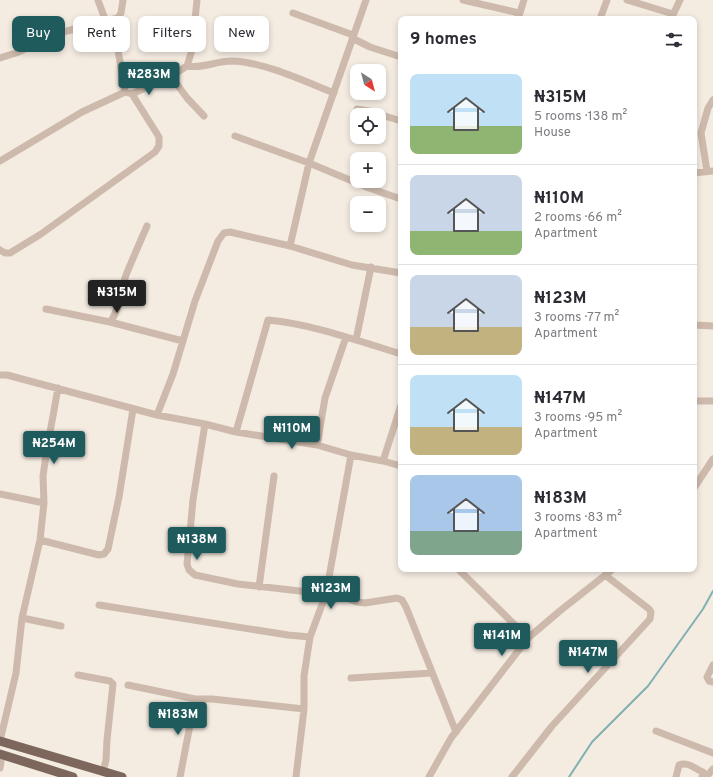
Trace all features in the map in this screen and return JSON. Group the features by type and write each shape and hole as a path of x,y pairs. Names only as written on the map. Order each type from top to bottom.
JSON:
{"main road":[{"path":"0,741 122,777"},
{"path":"1,754 73,777"}],"street":[{"path":"98,0 106,16"},
{"path":"119,16 123,0"},
{"path":"1,157 82,112 171,76 187,66 192,50 197,0"},
{"path":"290,246 309,163 334,93 352,36 366,0"},
{"path":"463,0 519,16 524,0"},
{"path":"601,16 606,0"},
{"path":"627,0 672,16 680,0"},
{"path":"293,13 352,36 370,46 398,57"},
{"path":"0,58 16,53 63,32 73,30"},
{"path":"0,250 5,253 10,253 40,234 155,152 159,146 159,137 128,93 117,52"},
{"path":"187,66 195,68 217,62 233,61 279,71 334,93"},
{"path":"171,76 204,116"},
{"path":"697,173 710,171 701,133 708,108 713,100"},
{"path":"386,116 398,120"},
{"path":"235,136 309,163 369,188 398,197"},
{"path":"110,322 115,316 126,275 147,226"},
{"path":"156,415 173,374 195,301 218,241 224,233 230,232 290,246 352,265 398,272"},
{"path":"356,340 371,267"},
{"path":"46,309 119,324 183,341"},
{"path":"115,316 119,324"},
{"path":"236,432 268,320 313,328 398,353"},
{"path":"697,325 713,326"},
{"path":"317,445 326,398 346,337"},
{"path":"0,375 7,375 58,388 156,415 205,424 236,432 317,445 351,455 398,465"},
{"path":"0,741 16,674 22,618 40,540 47,449 58,388"},
{"path":"697,401 713,401"},
{"path":"40,540 98,555 104,554 108,549 119,497 133,409"},
{"path":"383,461 398,414"},
{"path":"205,424 193,500 187,564 189,570 196,575 260,587 327,593 357,602 365,603 397,598 402,600 456,732"},
{"path":"296,777 304,709 304,676 310,637 327,593 351,455"},
{"path":"697,484 713,460"},
{"path":"697,476 703,475"},
{"path":"260,587 274,476"},
{"path":"0,494 44,503"},
{"path":"461,572 528,638"},
{"path":"429,777 456,732 528,638 609,572"},
{"path":"512,777 552,726 650,619 651,612 649,609 605,575"},
{"path":"99,605 288,635 310,637"},
{"path":"22,618 61,626"},
{"path":"713,665 707,677 709,681 713,682"},
{"path":"351,678 432,673"},
{"path":"78,675 110,681 113,684 106,760 103,772"},
{"path":"128,685 195,699 304,709"},
{"path":"180,777 195,699"},
{"path":"656,731 713,753"},
{"path":"0,768 1,754"},
{"path":"676,777 679,765 684,764 703,772 702,777"},
{"path":"706,777 713,769"}],"waterway":[{"path":"569,777 592,742 648,686 703,609 713,591"}]}
